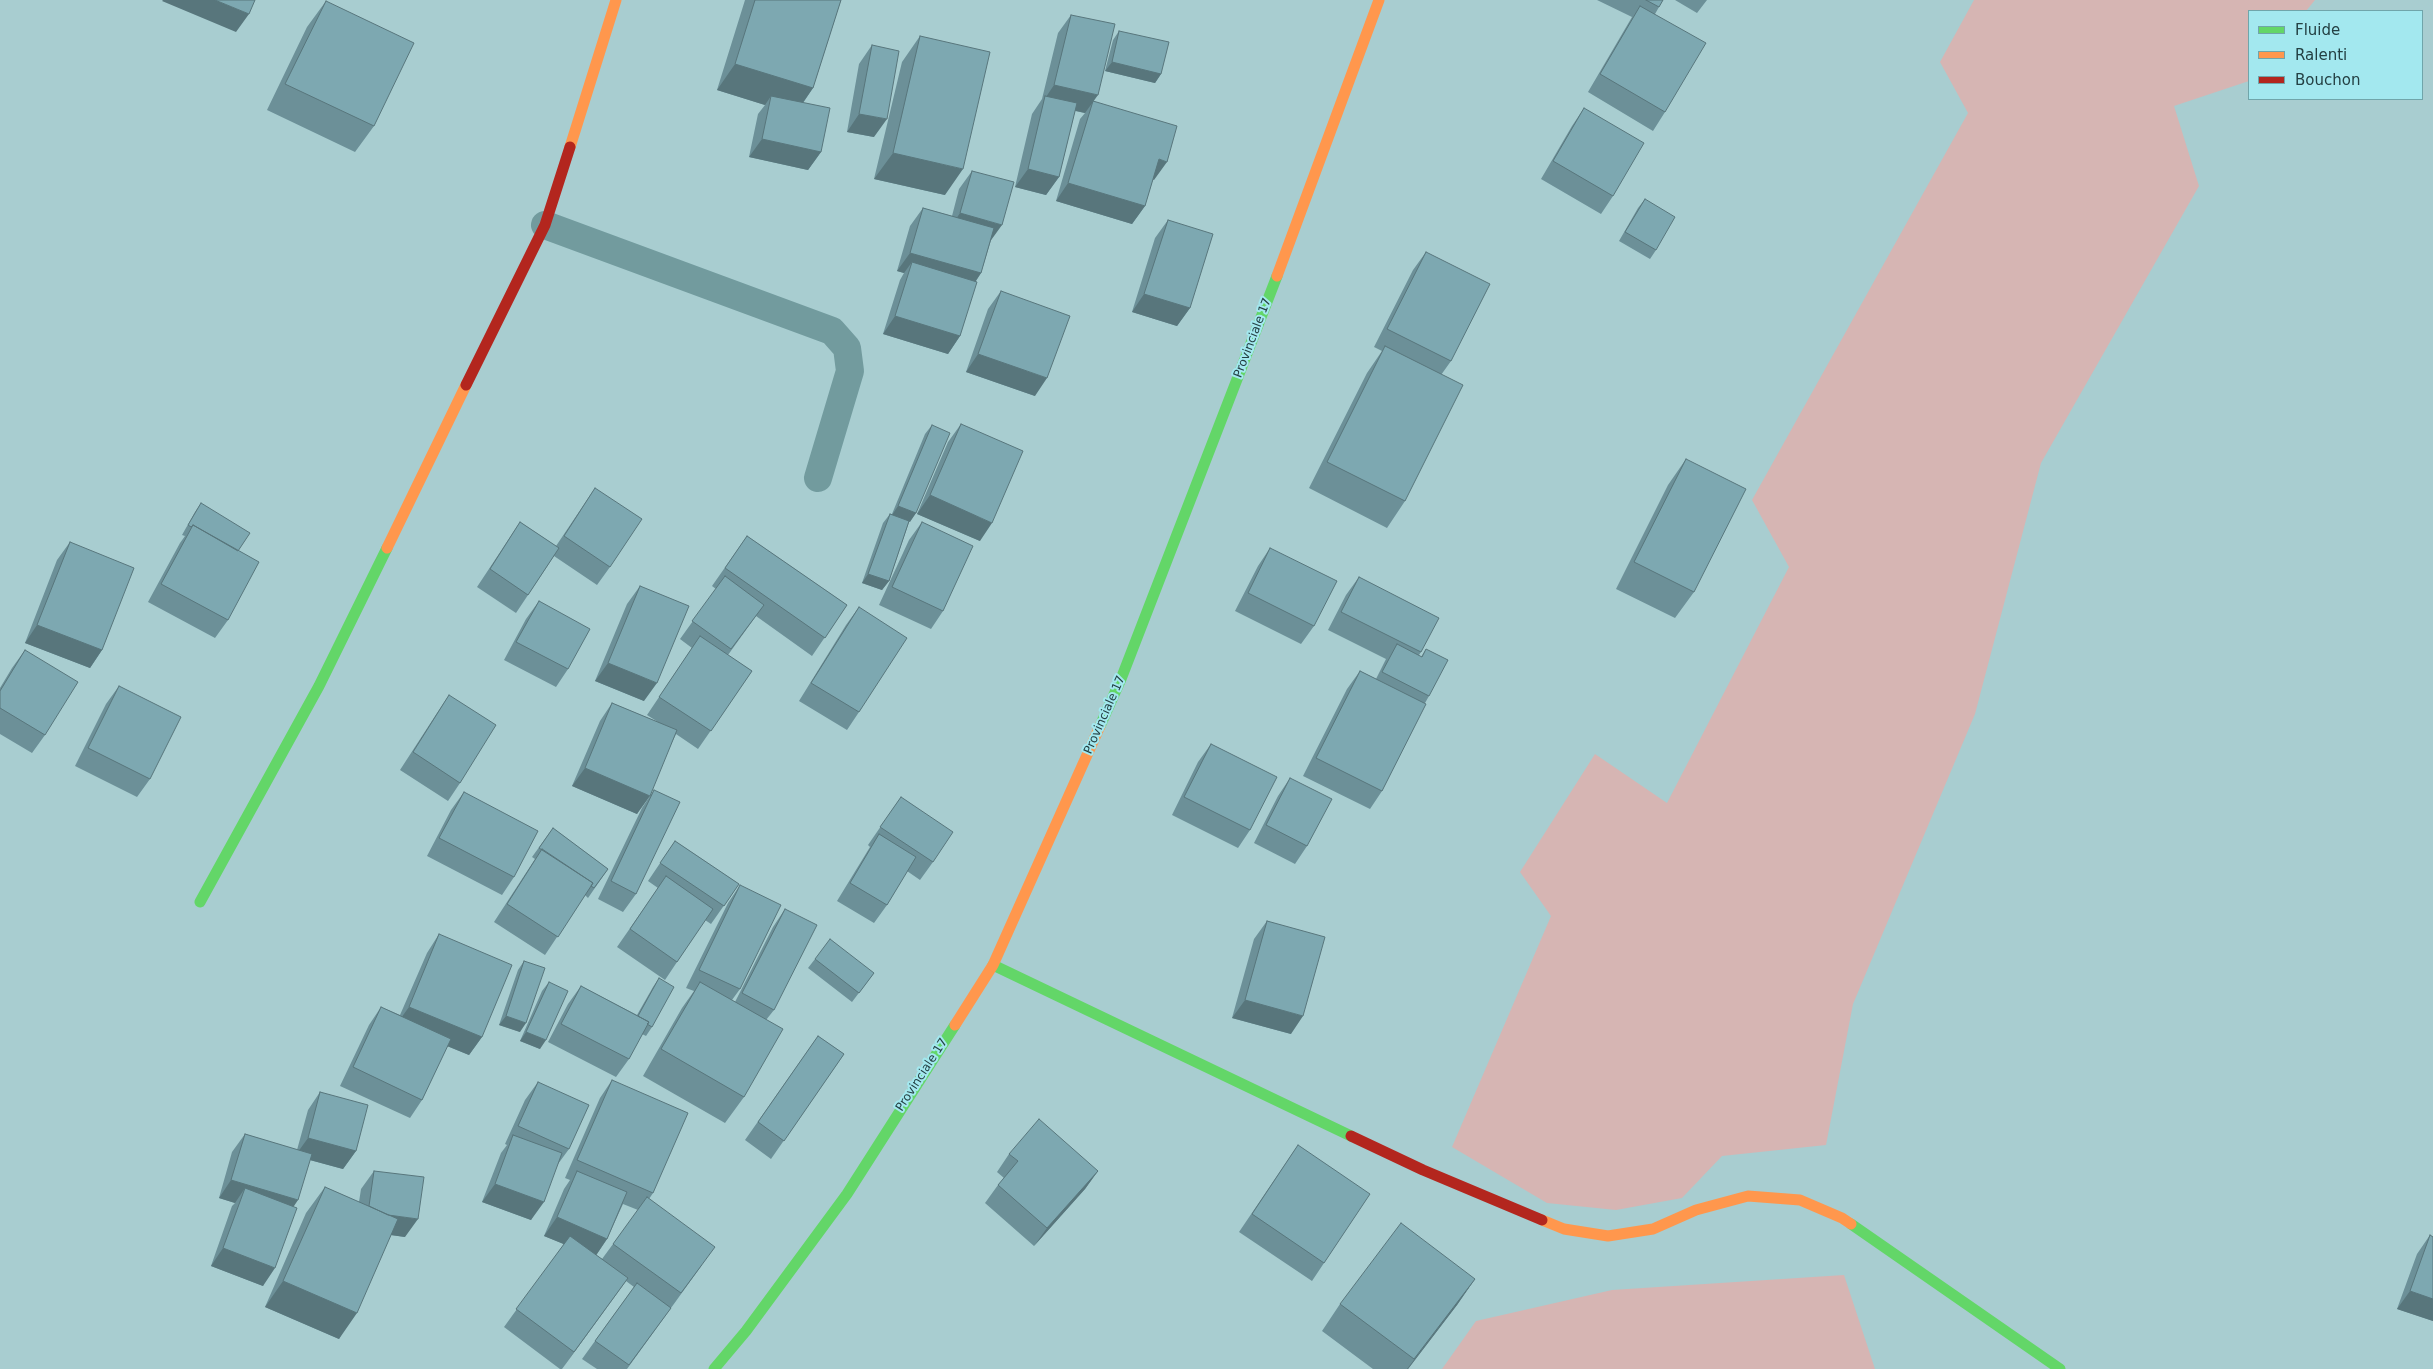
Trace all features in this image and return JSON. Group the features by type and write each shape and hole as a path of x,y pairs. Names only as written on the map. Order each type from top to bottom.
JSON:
{"street":[{"path":"200,902 319,686 545,225 616,0"},
{"name":"Provinciale 17","path":"714,1369 746,1331 847,1194 993,965 1121,680 1311,188 1379,0"},
{"path":"545,225 832,331 847,348 850,370 818,478"},
{"path":"993,965 1423,1170 1564,1229 1608,1236 1653,1229 1696,1210 1748,1196 1800,1200 1842,1218 2060,1369"}],"shaded area":[{"path":"1974,0 2315,0 2307,10 2248,10 2248,81 2174,106 2199,186 2041,463 1975,714 1853,1004 1826,1145 1722,1156 1682,1198 1616,1210 1547,1203 1452,1147 1551,916 1520,872 1595,754 1667,803 1789,567 1752,500 1968,113 1940,62"},
{"path":"1844,1275 1875,1369 1442,1369 1476,1321 1612,1290"}],"building":[{"path":"215,0 255,0 249,14"},
{"path":"755,0 841,0 813,88 735,64"},
{"path":"1646,0 1663,0 1659,7"},
{"path":"326,1 414,43 374,126 285,84"},
{"path":"1640,6 1706,43 1665,112 1600,74"},
{"path":"1071,15 1115,24 1098,95 1054,85"},
{"path":"1119,31 1169,42 1161,74 1112,62"},
{"path":"920,36 990,52 963,169 893,153"},
{"path":"872,45 899,51 887,119 859,114"},
{"path":"771,96 830,108 821,152 762,139"},
{"path":"1045,96 1077,103 1059,177 1028,169"},
{"path":"1093,101 1177,126 1167,162 1159,159 1145,206 1068,183"},
{"path":"1584,108 1644,143 1613,196 1553,161"},
{"path":"972,171 1014,182 1002,225 960,213"},
{"path":"1645,199 1675,217 1656,250 1625,232"},
{"path":"923,208 994,228 981,273 910,253"},
{"path":"1168,220 1213,234 1190,308 1144,294"},
{"path":"1426,252 1490,284 1451,361 1387,329"},
{"path":"912,262 977,282 960,336 895,316"},
{"path":"1001,291 1070,316 1047,378 978,354"},
{"path":"1385,346 1463,385 1405,501 1327,462"},
{"path":"961,424 1023,451 992,523 930,495"},
{"path":"932,425 950,433 916,513 898,506"},
{"path":"1686,459 1746,489 1694,592 1634,562"},
{"path":"595,488 642,519 610,567 564,536"},
{"path":"201,503 250,533 238,551 193,525 191,527 188,525"},
{"path":"890,514 909,521 889,581 868,574"},
{"path":"520,522 559,548 528,595 490,569"},
{"path":"922,522 973,546 943,611 892,587"},
{"path":"193,525 259,562 228,620 161,584"},
{"path":"747,536 847,605 825,638 725,568"},
{"path":"70,542 134,568 102,650 37,625"},
{"path":"1270,548 1337,581 1314,626 1248,593"},
{"path":"725,576 764,605 731,649 692,621"},
{"path":"1359,577 1439,618 1421,652 1341,612"},
{"path":"640,586 689,606 657,683 608,663"},
{"path":"539,601 590,629 568,669 516,642"},
{"path":"859,607 907,638 859,712 811,683"},
{"path":"700,636 752,671 711,731 659,697"},
{"path":"1397,644 1422,657 1426,649 1448,660 1429,696 1382,672"},
{"path":"25,650 78,682 45,735 0,708 0,691"},
{"path":"1360,671 1426,704 1382,791 1316,758"},
{"path":"119,686 181,717 150,779 88,748"},
{"path":"449,695 496,725 460,783 413,752"},
{"path":"612,703 677,730 650,796 585,768"},
{"path":"1211,744 1277,777 1250,830 1184,797"},
{"path":"1290,778 1332,799 1307,846 1266,825"},
{"path":"654,790 680,802 636,894 611,881"},
{"path":"464,792 538,831 514,877 439,838"},
{"path":"901,797 953,832 933,862 880,827"},
{"path":"553,828 608,869 594,888 591,886 593,883 539,848"},
{"path":"879,834 916,857 887,905 850,883"},
{"path":"675,841 739,884 724,906 660,863"},
{"path":"542,849 593,883 558,937 507,904"},
{"path":"666,876 713,909 677,962 630,929"},
{"path":"740,885 781,905 740,989 699,970"},
{"path":"785,909 817,925 774,1010 742,993"},
{"path":"1267,921 1325,937 1303,1016 1245,1000"},
{"path":"439,934 512,965 482,1037 409,1007"},
{"path":"830,939 874,973 859,993 815,959"},
{"path":"524,961 545,968 526,1023 506,1016"},
{"path":"659,978 674,987 652,1027 647,1024 649,1022 638,1016"},
{"path":"549,982 568,991 546,1040 526,1032"},
{"path":"700,982 783,1029 744,1097 661,1049"},
{"path":"581,986 649,1022 629,1059 561,1024"},
{"path":"381,1007 451,1039 422,1100 353,1067"},
{"path":"818,1036 844,1054 784,1141 758,1122"},
{"path":"612,1080 688,1113 653,1193 577,1160"},
{"path":"538,1082 589,1105 569,1149 518,1126"},
{"path":"320,1092 368,1105 356,1151 308,1138"},
{"path":"1039,1119 1098,1171 1047,1228 998,1185 1018,1161 1009,1154"},
{"path":"245,1134 312,1154 298,1200 231,1180"},
{"path":"513,1135 562,1153 544,1202 495,1184"},
{"path":"1298,1145 1370,1194 1324,1263 1252,1214"},
{"path":"374,1171 424,1177 418,1219 388,1215 369,1206"},
{"path":"577,1171 627,1192 607,1239 557,1217"},
{"path":"325,1187 398,1219 357,1313 283,1281"},
{"path":"245,1188 297,1208 275,1268 223,1248"},
{"path":"647,1197 715,1247 681,1293 613,1244"},
{"path":"1401,1223 1475,1279 1414,1359 1340,1304"},
{"path":"2430,1235 2433,1237 2433,1299 2410,1291"},
{"path":"570,1236 628,1278 574,1352 516,1309"},
{"path":"637,1283 671,1308 629,1365 595,1341"}],"traffic: fast":[{"path":"1100,726 1121,679 1277,276"},
{"path":"200,902 319,686 387,548"},
{"path":"993,965 1351,1136"},
{"path":"714,1369 746,1331 847,1194 955,1025"},
{"path":"1851,1224 2060,1369"}],"traffic: slow":[{"path":"570,147 616,0"},
{"path":"1277,276 1379,0"},
{"path":"387,548 466,385"},
{"path":"955,1025 993,965 1100,726"},
{"path":"1542,1220 1564,1229 1608,1236 1653,1229 1696,1210 1748,1196 1800,1200 1842,1218 1851,1224"}],"traffic: jam":[{"path":"466,385 545,225 570,147"},
{"path":"1351,1136 1423,1170 1542,1220"}]}
